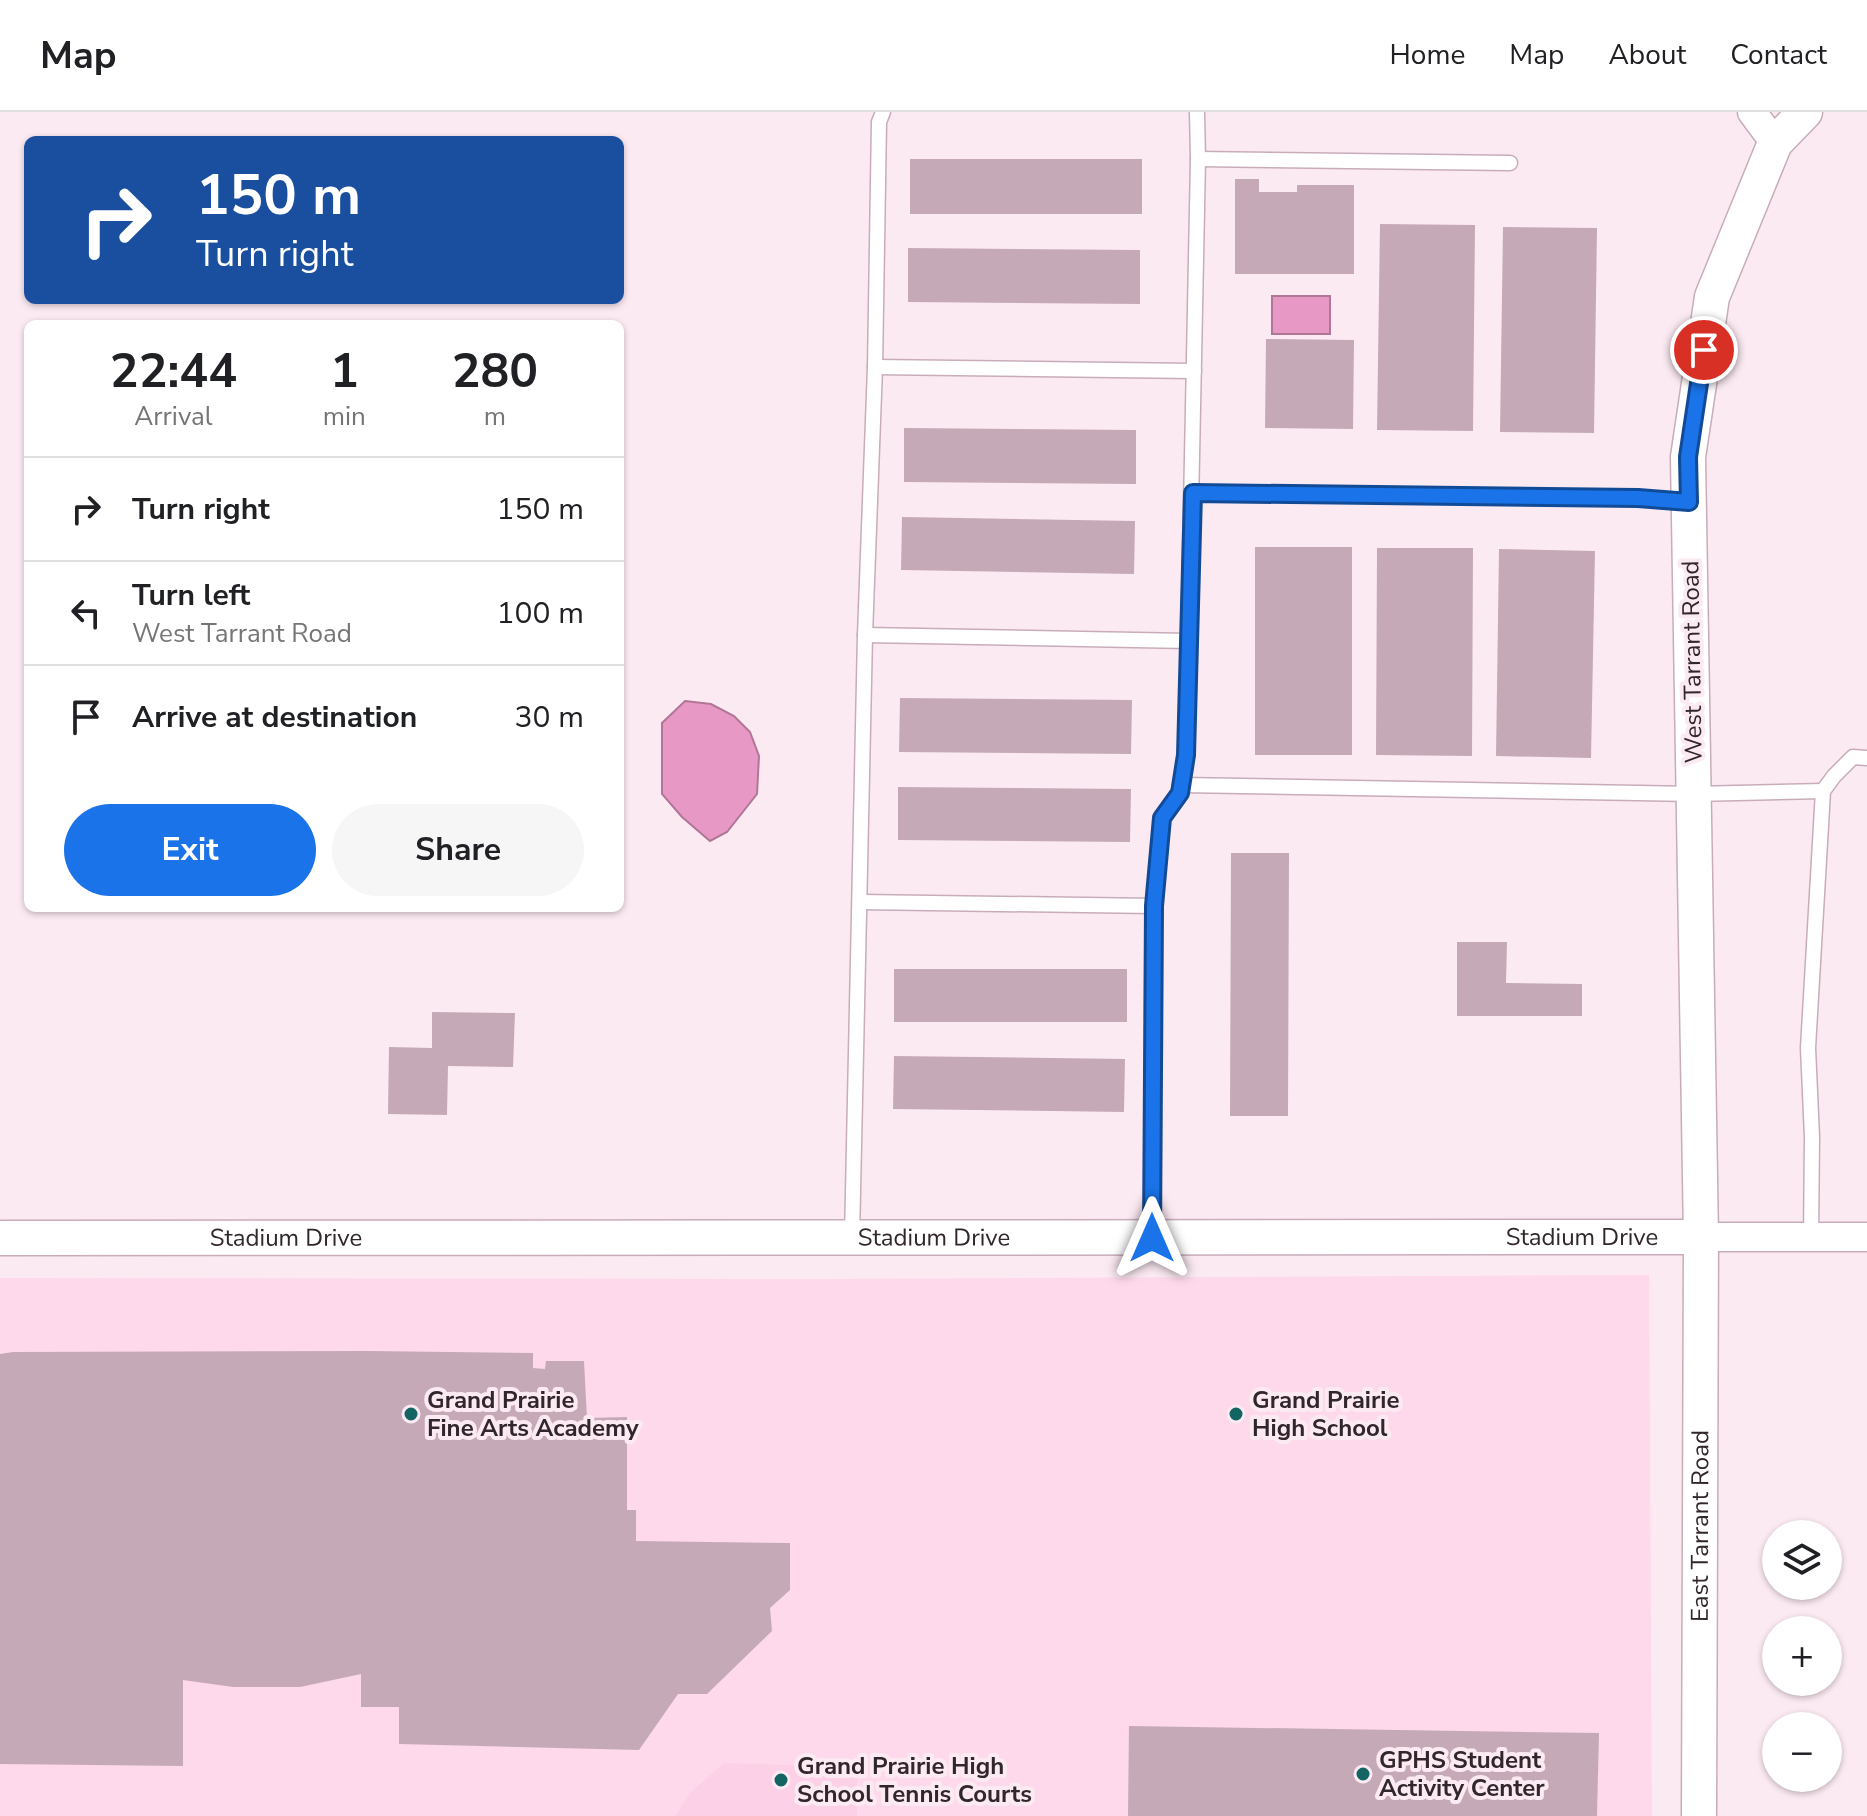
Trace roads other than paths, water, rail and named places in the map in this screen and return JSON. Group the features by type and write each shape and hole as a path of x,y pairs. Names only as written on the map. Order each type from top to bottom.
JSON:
{"street":[{"path":"1752,112 1775,143"},
{"name":"West Tarrant Road","path":"1701,1237 1688,457 1712,297 1775,143 1805,112"},
{"name":"East Tarrant Road","path":"1699,1816 1701,1237"},
{"name":"Stadium Drive","path":"0,1238 1867,1237"}],"lane":[{"path":"852,1239 879,122 883,112"},
{"path":"1152,1238 1154,906 1162,818 1180,793 1186,755 1193,493 1197,112"},
{"path":"1198,159 1510,163"},
{"path":"875,367 1194,371"},
{"path":"1193,493 1638,498 1689,502"},
{"path":"865,635 1189,641"},
{"path":"1811,1238 1812,1137 1808,1048 1823,791 1853,757 1867,758"},
{"path":"1181,785 1694,794 1823,791"},
{"path":"860,902 1154,906"}],"place":[{"name":"Grand Prairie Fine Arts Academy","path":"411,1414"},
{"name":"Grand Prairie High School","path":"1236,1414"},
{"name":"GPHS Student Activity Center","path":"1363,1774"},
{"name":"Grand Prairie High School Tennis Courts","path":"781,1780"}]}
